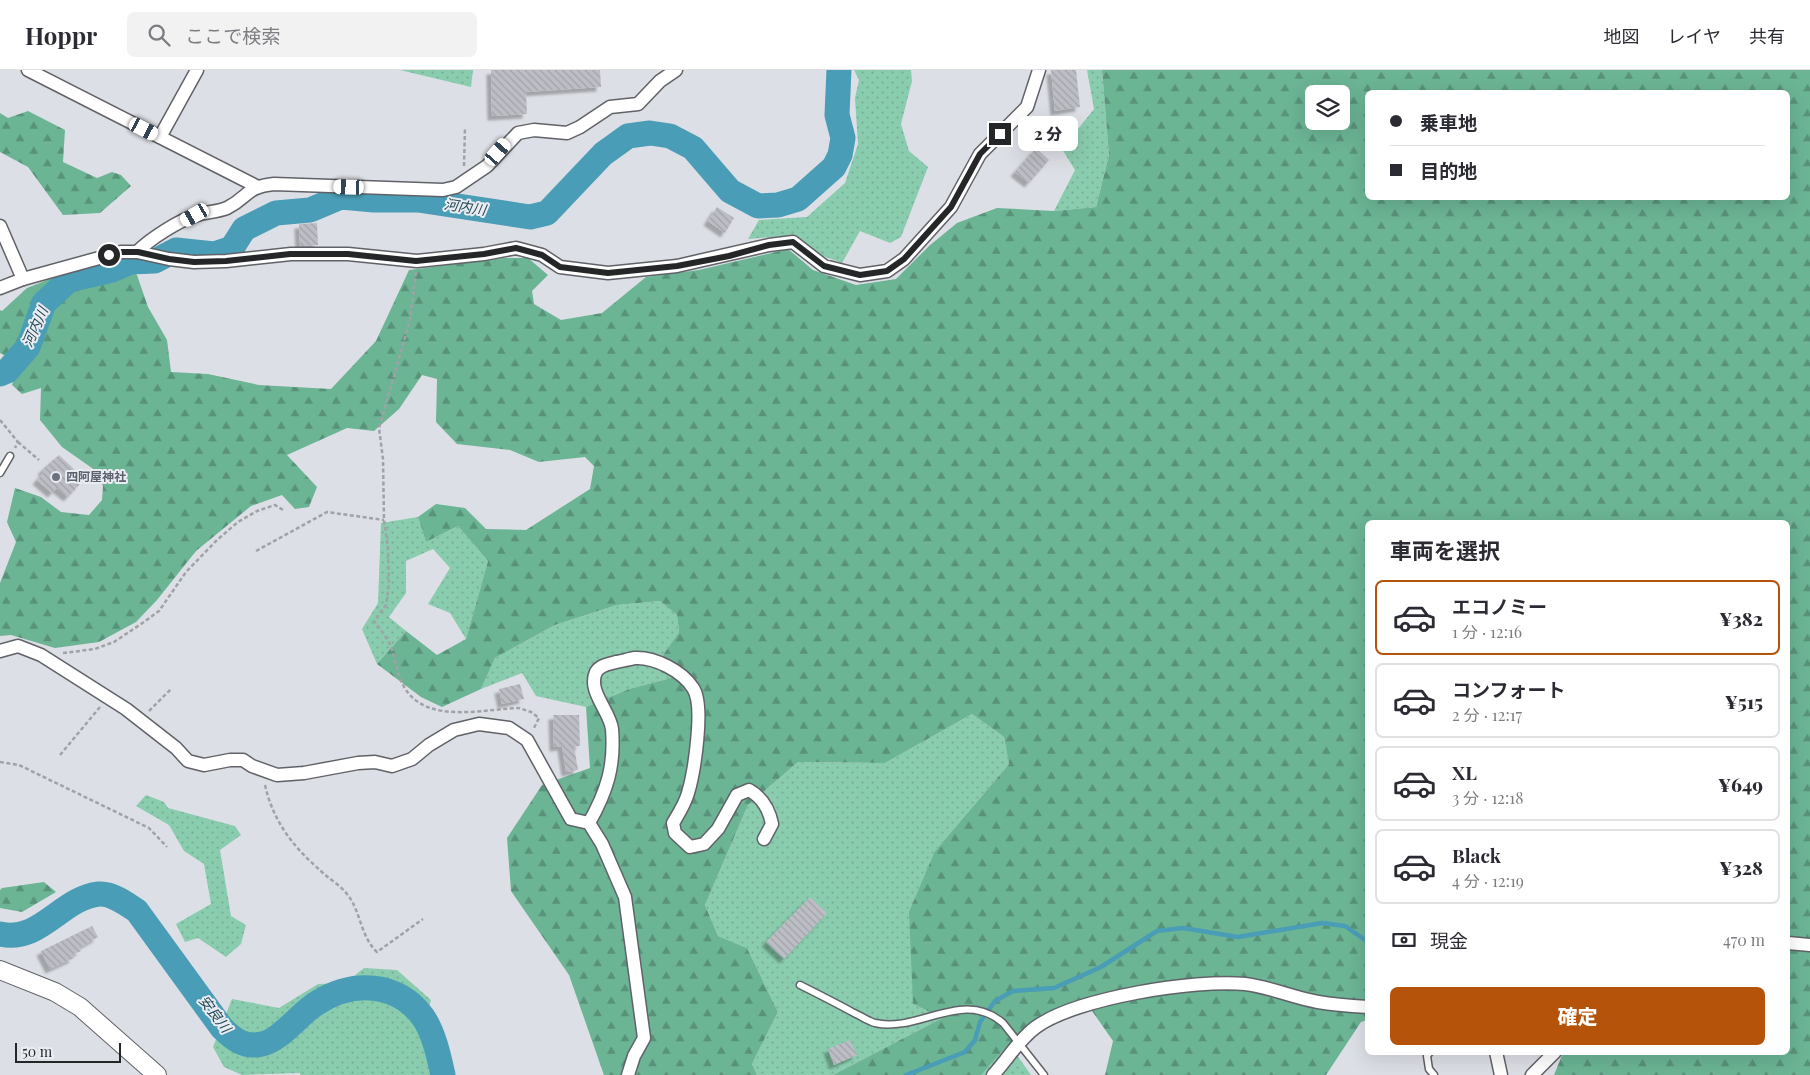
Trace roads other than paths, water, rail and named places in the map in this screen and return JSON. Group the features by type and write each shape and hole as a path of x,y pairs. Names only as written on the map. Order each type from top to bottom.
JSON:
{"street":[{"path":"28,70 256,186"},
{"path":"160,137 197,70"},
{"path":"143,252 147,242 195,215 224,209 256,186 274,184 444,190 456,187 487,166 518,132 534,130 567,133 580,128 610,107 638,104 660,81 676,70"},
{"path":"0,288 23,279 120,252 143,252 169,259 226,261 290,254 348,254 416,261 484,254 516,248 542,255 560,267 608,273 677,266 729,256 769,245 793,242 824,266 860,275 887,271 904,259 951,207 980,154 1027,107 1039,70"},
{"path":"0,226 23,279"},
{"path":"0,651 18,646 28,648 48,659 108,698 176,748 188,761 204,765 230,760 243,760 278,775 304,773 358,763 375,762 392,766 412,759 430,744 454,730 479,724 509,728 527,740 571,819 589,823 602,844 625,897 644,1038 634,1056 628,1075"},
{"path":"589,823 605,794 611,774 612,727 594,685 596,672 603,665 635,658 657,661 681,676 694,689 700,705 698,731 688,792 673,823 675,833 690,847 704,844 718,829 737,795 749,790 761,797 770,814 772,824 764,839"},
{"path":"1790,943 1810,945"},
{"path":"0,970 56,992 80,1007 157,1075"},
{"path":"993,1075 1034,1028 1053,1016 1094,1002 1144,992 1225,982 1248,984 1318,1002 1365,1007"},
{"path":"1497,1055 1501,1075"},
{"path":"1532,1075 1552,1055"}],"lane":[{"path":"0,473 10,456"},
{"path":"800,985 875,1023 904,1023 931,1015 978,1008 995,1016 1020,1043 1044,1075"},
{"path":"1428,1055 1429,1069 1434,1075"}],"waterway":[{"name":"河内川","path":"0,374 7,371 28,347 44,303 69,280 112,270 130,262 155,261 176,250 214,254 232,248 244,229 276,213 310,210 341,197 374,200 418,200 530,217 547,213 603,154 628,136 650,133 670,136 693,148 730,191 758,206 778,205 798,199 834,167 840,155 843,138 837,115 839,70"},
{"name":"安良川","path":"0,934 14,935 27,932 86,897 99,894 109,895 137,911 222,1028 240,1042 250,1045 269,1042 317,1003 345,991 374,988 388,991 401,997 423,1017 433,1038 443,1075"},
{"path":"906,1075 965,1052 975,1040 980,1022 995,1001 1013,991 1054,988 1101,967 1157,931 1183,928 1238,937 1322,923 1345,926 1365,940"}],"place":[{"name":"四阿屋神社","path":"56,477"}]}
